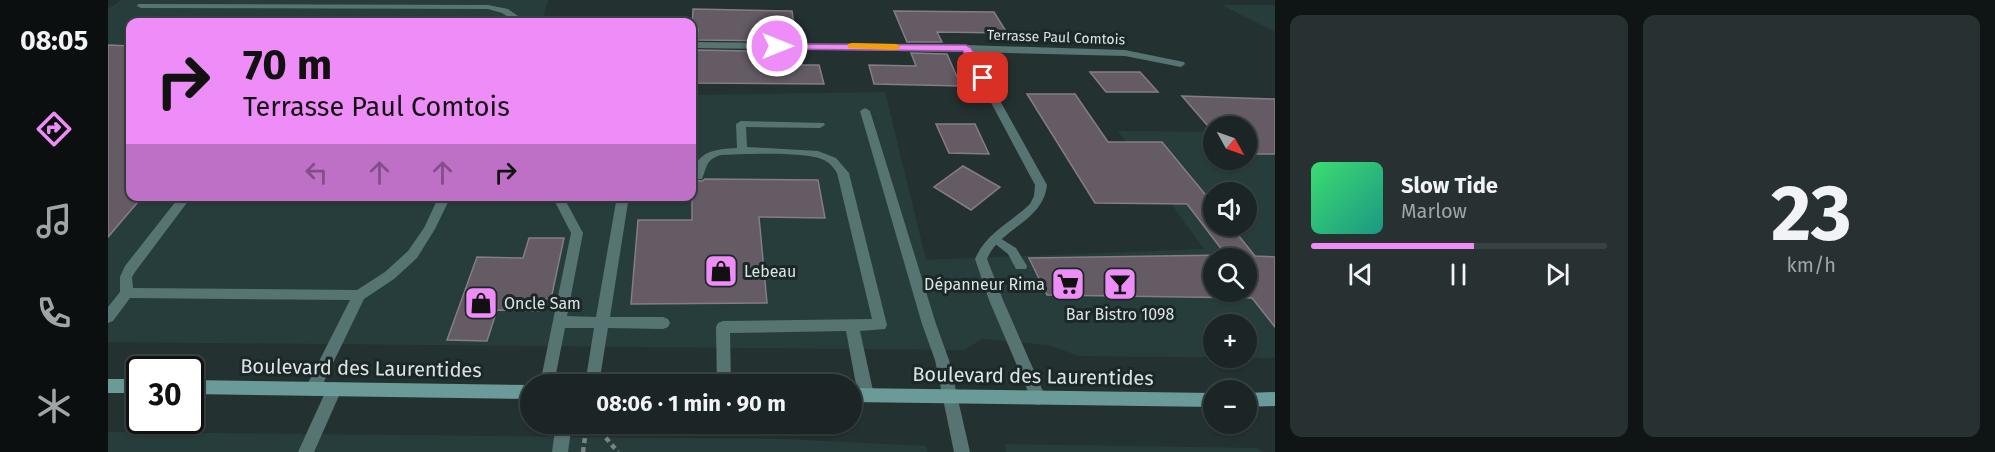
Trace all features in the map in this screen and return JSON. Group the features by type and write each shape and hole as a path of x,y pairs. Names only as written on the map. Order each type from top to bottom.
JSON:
{"main road":[{"path":"108,386 126,386"},
{"name":"Boulevard des Laurentides","path":"204,387 520,392"},
{"name":"Boulevard des Laurentides","path":"862,395 1203,399"},
{"path":"1257,400 1275,399"}],"street":[{"path":"141,6 488,7 510,13 515,18"},
{"name":"Terrasse Paul Comtois","path":"696,45 966,48 1125,53 1180,64"},
{"name":"Terrasse Paul Comtois","path":"966,48 1041,186 1041,195 1036,205 994,239 983,253 982,265 1038,398"},
{"path":"865,111 942,360 962,452"},
{"path":"742,152 741,124 820,125"},
{"path":"698,176 702,161 711,155 742,152 813,153 828,158 841,170 880,325 723,327 724,374"},
{"path":"108,317 127,293 126,276 130,269 183,201"},
{"path":"127,293 359,295 390,276 406,262 430,230 443,201"},
{"path":"549,374 577,233 560,201"},
{"path":"594,374 622,201"},
{"path":"994,239 1012,251 1021,266"},
{"path":"313,389 359,295"},
{"path":"560,322 663,323"},
{"path":"852,325 857,374"},
{"path":"306,452 334,389"},
{"path":"560,452 562,434"}],"path":[{"path":"583,452 585,434"},
{"path":"603,434 618,452"}],"shaded area":[{"path":"121,0 548,0 543,18 126,18 126,201 696,201 696,95 885,92 926,260 1203,249 1203,302 1257,302 1257,248 1203,248 1118,131 1203,132 1203,170 1257,170 1257,133 1275,133 1275,358 1257,358 1257,314 1203,314 1203,357 1079,356 1048,345 982,339 964,350 108,342 108,9"},
{"path":"1222,5 1275,5 1275,32"},
{"path":"108,432 126,432 126,434 783,439 925,446 928,452 108,452"},
{"path":"1005,444 1256,448 1263,452 1006,452"}],"building":[{"path":"693,9 792,11 796,41 697,40 696,18 693,18"},
{"path":"894,11 994,12 1007,33 937,32 942,42 907,42"},
{"path":"108,45 126,46 126,201 139,201 108,237"},
{"path":"697,50 798,52 800,65 819,65 824,84 696,83"},
{"path":"911,53 947,54 961,86 874,84 869,65 916,66"},
{"path":"1090,72 1140,72 1158,92 1106,92"},
{"path":"1027,94 1075,94 1108,142 1162,142 1203,192 1203,225 1187,204 1095,203"},
{"path":"1182,96 1275,99 1275,154 1257,154 1257,116 1203,116 1203,120"},
{"path":"936,124 975,124 989,154 949,153"},
{"path":"963,166 1000,187 971,210 934,187"},
{"path":"705,179 818,180 825,218 759,217 767,303 631,304 638,220 692,220 692,201 696,201 696,180"},
{"path":"1211,236 1239,236 1249,248 1221,248"},
{"path":"529,238 564,238 551,299 544,299 541,311 497,310 487,341 447,340 477,257 523,258"},
{"path":"1203,255 1203,297 1047,295 1029,258"},
{"path":"1257,256 1275,257 1275,327 1255,302 1257,302"}],"slow traffic":[{"path":"852,46 896,47"}],"place":[{"name":"Lebeau","path":"721,271"},
{"name":"Dépanneur Rima","path":"1068,284"},
{"name":"Bar Bistro 1098","path":"1120,284"},
{"name":"Oncle Sam","path":"481,303"}],"route":[{"path":"777,46 966,48 983,78"}]}
